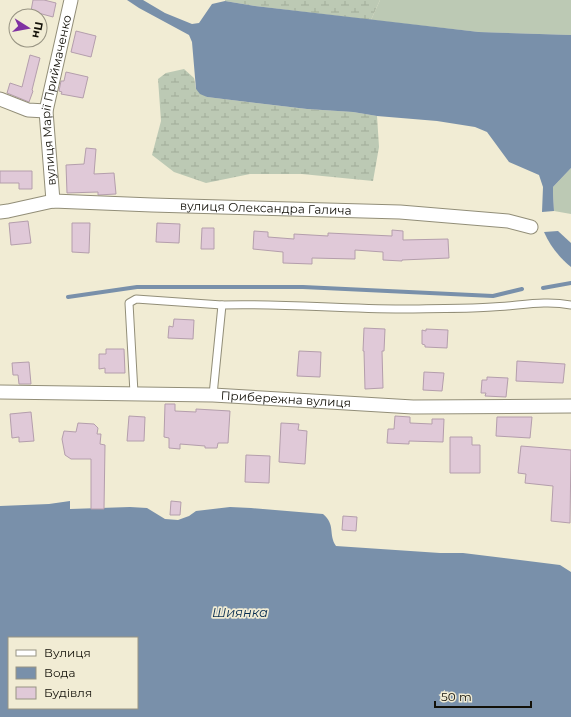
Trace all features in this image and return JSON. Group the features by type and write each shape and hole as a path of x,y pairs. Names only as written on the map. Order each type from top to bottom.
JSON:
{"street":[{"name":"вулиця Марії Приймаченко","path":"53,201 46,111 71,0"},
{"path":"0,99 28,110 46,111"},
{"name":"вулиця Олександра Галича","path":"0,212 53,201 400,212 508,221 531,227"},
{"name":"Прибережна вулиця","path":"0,392 213,394 414,407 571,406"}],"lane":[{"path":"134,393 129,303 136,298 222,305 301,305 379,310 493,307 535,303 558,303 571,305"},
{"path":"213,394 222,305"}],"green space":[{"path":"225,0 380,0 371,20 255,6"},
{"path":"380,0 571,0 571,35 479,32 371,20"},
{"path":"184,69 194,78 196,89 207,97 307,109 353,112 377,116 379,147 373,181 302,174 250,174 206,183 174,172 152,155 161,121 158,79 166,73"},
{"path":"571,168 571,214 554,211 553,187"}],"water":[{"path":"127,0 143,0 165,13 192,24 199,23 212,4 225,1 255,6 479,32 571,35 571,168 553,187 554,211 542,212 543,187 539,175 509,162 487,132 475,127 437,121 377,116 353,112 307,109 207,97 200,94 196,89 192,42 189,35"},
{"path":"558,231 571,243 571,267 555,251 544,232"},
{"name":"Шиянка","path":"70,501 70,509 130,507 147,508 165,519 178,520 189,516 196,511 230,507 323,514 331,526 332,537 336,546 440,553 463,553 560,565 571,572 571,717 0,717 0,506 49,504"}],"building":[{"path":"33,0 44,0 56,3 53,17 48,16 48,8 32,8"},
{"path":"76,31 96,36 91,57 71,52"},
{"path":"30,55 40,58 33,91 29,102 7,93 10,83 22,87"},
{"path":"66,72 88,77 83,98 61,94 62,92 59,91 61,81 64,81"},
{"path":"86,148 96,149 94,174 114,173 116,194 98,195 98,192 67,193 66,165 84,164"},
{"path":"0,171 32,171 32,189 19,189 19,183 0,183"},
{"path":"28,221 31,243 11,245 9,223"},
{"path":"72,223 90,223 89,253 72,252"},
{"path":"157,223 180,224 179,243 156,242"},
{"path":"202,228 214,228 214,249 201,249"},
{"path":"392,230 403,231 403,240 448,239 449,258 402,261 383,260 383,252 355,250 355,259 312,258 312,264 283,263 283,252 253,249 254,231 268,232 268,237 294,239 294,234 328,236 328,233 392,236"},
{"path":"174,319 194,320 193,339 168,338 169,326 173,327"},
{"path":"364,328 385,329 384,351 382,351 383,388 365,389 363,351"},
{"path":"426,329 448,330 447,348 425,347 425,345 422,344 422,330 426,331"},
{"path":"106,349 124,349 125,373 105,373 105,368 99,369 99,354 106,354"},
{"path":"299,351 321,352 320,377 297,376"},
{"path":"517,361 565,364 563,383 516,381"},
{"path":"29,362 31,384 19,384 18,375 13,375 12,363"},
{"path":"424,372 444,373 442,391 423,390"},
{"path":"487,377 508,378 506,397 485,396 486,393 481,393 482,380 487,380"},
{"path":"165,404 175,404 175,411 196,412 196,409 230,411 228,443 218,443 217,448 205,448 205,446 180,444 180,449 169,448 169,438 164,437"},
{"path":"31,412 34,441 19,442 19,437 12,438 10,414"},
{"path":"129,416 145,417 144,441 127,441"},
{"path":"395,416 410,417 410,423 432,424 432,419 444,419 443,442 409,441 409,444 387,443 388,429 394,429"},
{"path":"497,417 532,417 530,438 496,436"},
{"path":"78,423 94,424 98,428 97,434 101,434 100,444 105,445 104,509 91,509 91,459 71,459 65,455 62,439 64,431 76,432"},
{"path":"281,423 299,424 298,430 307,431 305,464 279,462"},
{"path":"450,437 472,437 472,445 480,445 480,473 450,473"},
{"path":"521,446 571,450 570,523 551,521 553,486 525,483 526,474 518,473"},
{"path":"246,455 270,456 269,483 245,482"},
{"path":"171,501 181,502 180,515 170,515"},
{"path":"343,516 357,517 356,531 342,530"}],"waterway":[{"path":"543,288 571,283"},
{"path":"68,297 137,287 303,287 493,296 522,289"}]}
